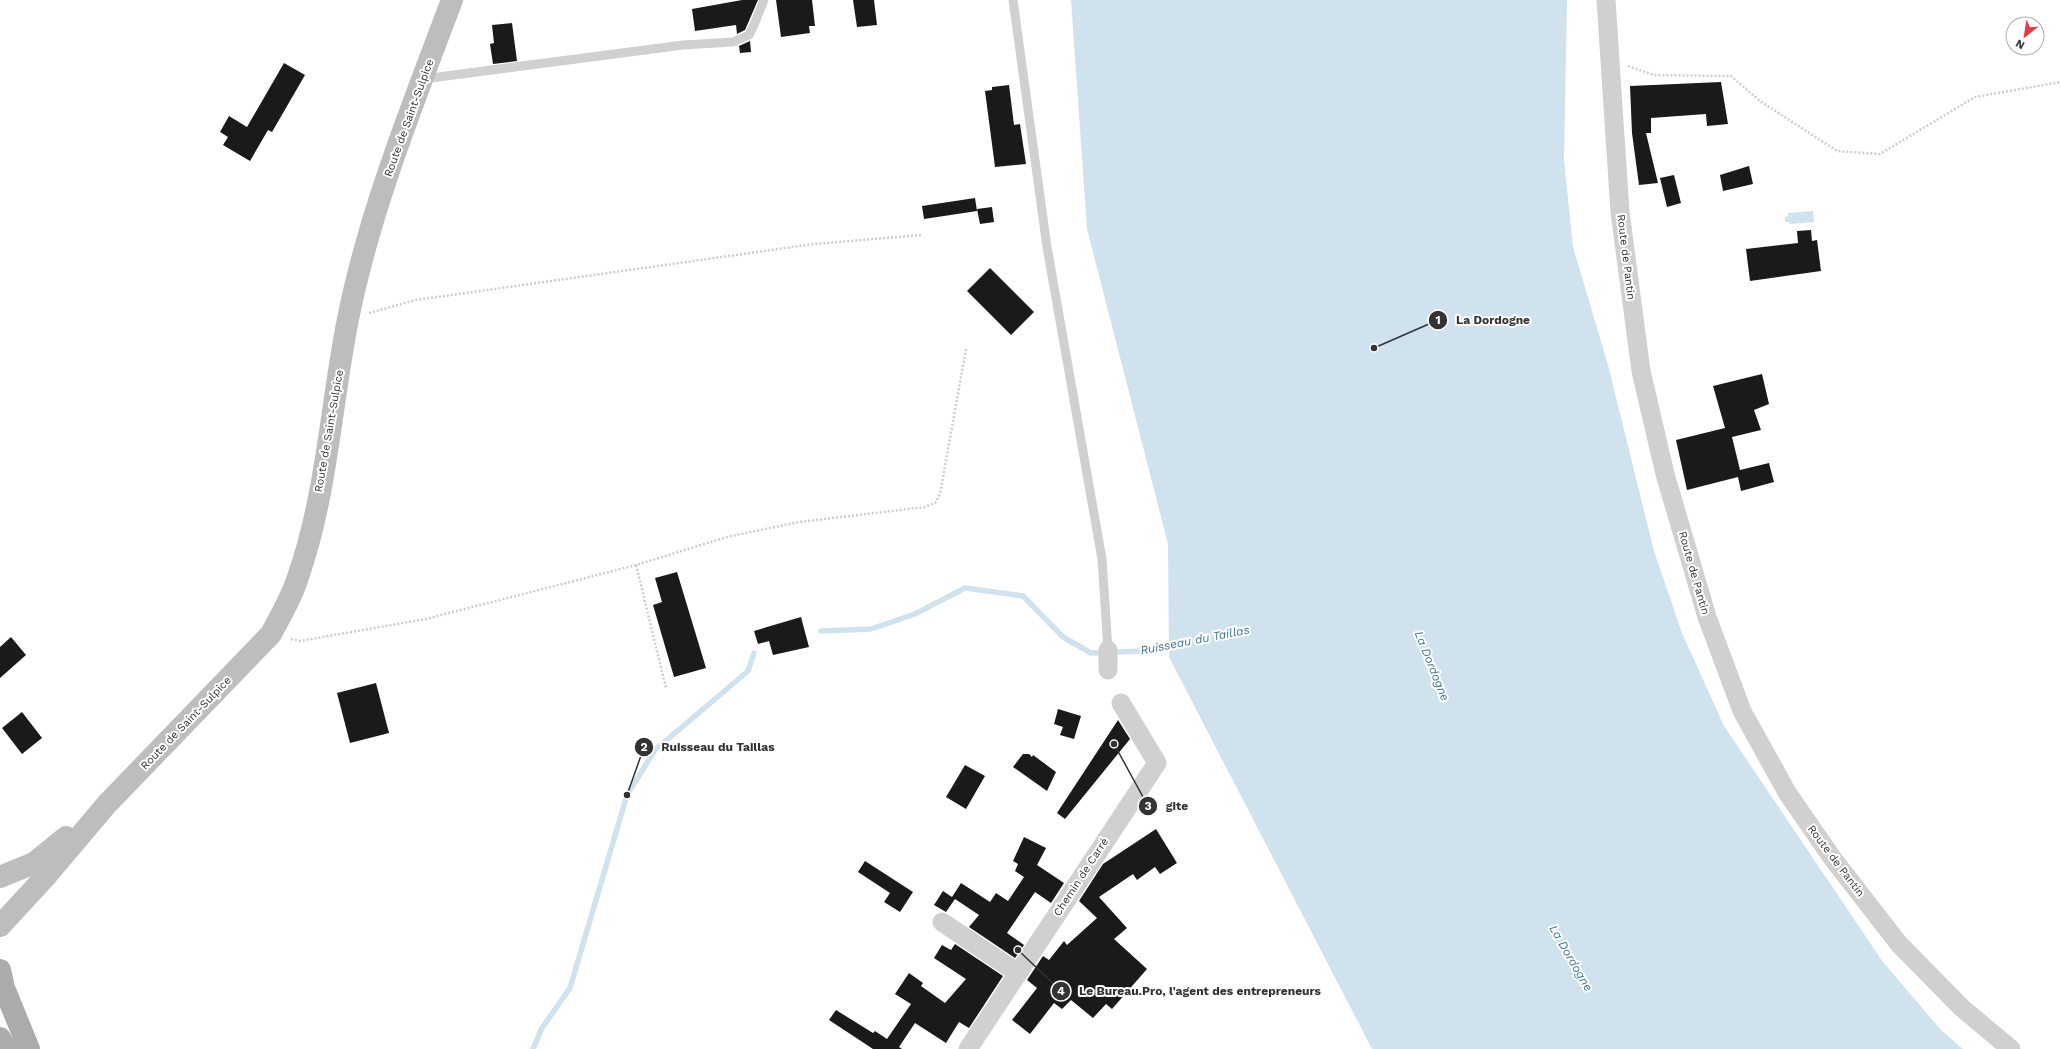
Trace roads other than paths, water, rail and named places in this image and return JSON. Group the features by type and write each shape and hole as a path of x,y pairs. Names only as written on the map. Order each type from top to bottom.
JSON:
{"main road":[{"name":"Route de Saint-Sulpice","path":"107,804 271,634 286,607 298,577 309,538 325,461 348,319 363,256 391,168 452,0"},
{"path":"0,877 34,863 107,804"},
{"path":"0,926 47,875 107,804"},
{"path":"0,970 4,988 28,1049"},
{"path":"0,1038 6,1049"}],"street":[{"name":"Route de Pantin","path":"1606,0 1620,212 1641,371 1665,474 1702,602 1742,711 1788,794 1833,859 1899,944 1962,1008 2011,1049"},
{"path":"1108,650 1108,670"},
{"name":"Chemin de Carré","path":"968,1049 1157,763 1121,703"},
{"path":"942,922 1018,973"}],"lane":[{"path":"423,79 682,46 733,42 749,35 764,0"},
{"path":"1013,0 1047,247 1102,559 1108,650"}],"water":[{"path":"1071,0 1567,0 1564,160 1573,247 1608,365 1654,551 1682,633 1724,726 1883,962 1942,1031 1963,1049 1372,1049 1169,657 1168,544 1087,229"},
{"path":"1813,211 1814,222 1790,224 1789,222 1785,222 1785,217 1788,216 1788,213"}],"waterway":[{"name":"Ruisseau du Taillas","path":"821,631 871,629 915,614 965,588 1023,596 1063,637 1091,653 1143,651 1175,645"},
{"name":"Ruisseau du Taillas","path":"533,1049 542,1028 570,988 627,795 655,750 748,671 754,653"}],"place":[{"name":"La Dordogne","path":"1374,348"},
{"name":"gite","path":"1114,744"},
{"name":"Ruisseau du Taillas","path":"627,795"},
{"name":"Le Bureau.Pro, l'agent des entrepreneurs","path":"1018,950"}]}
